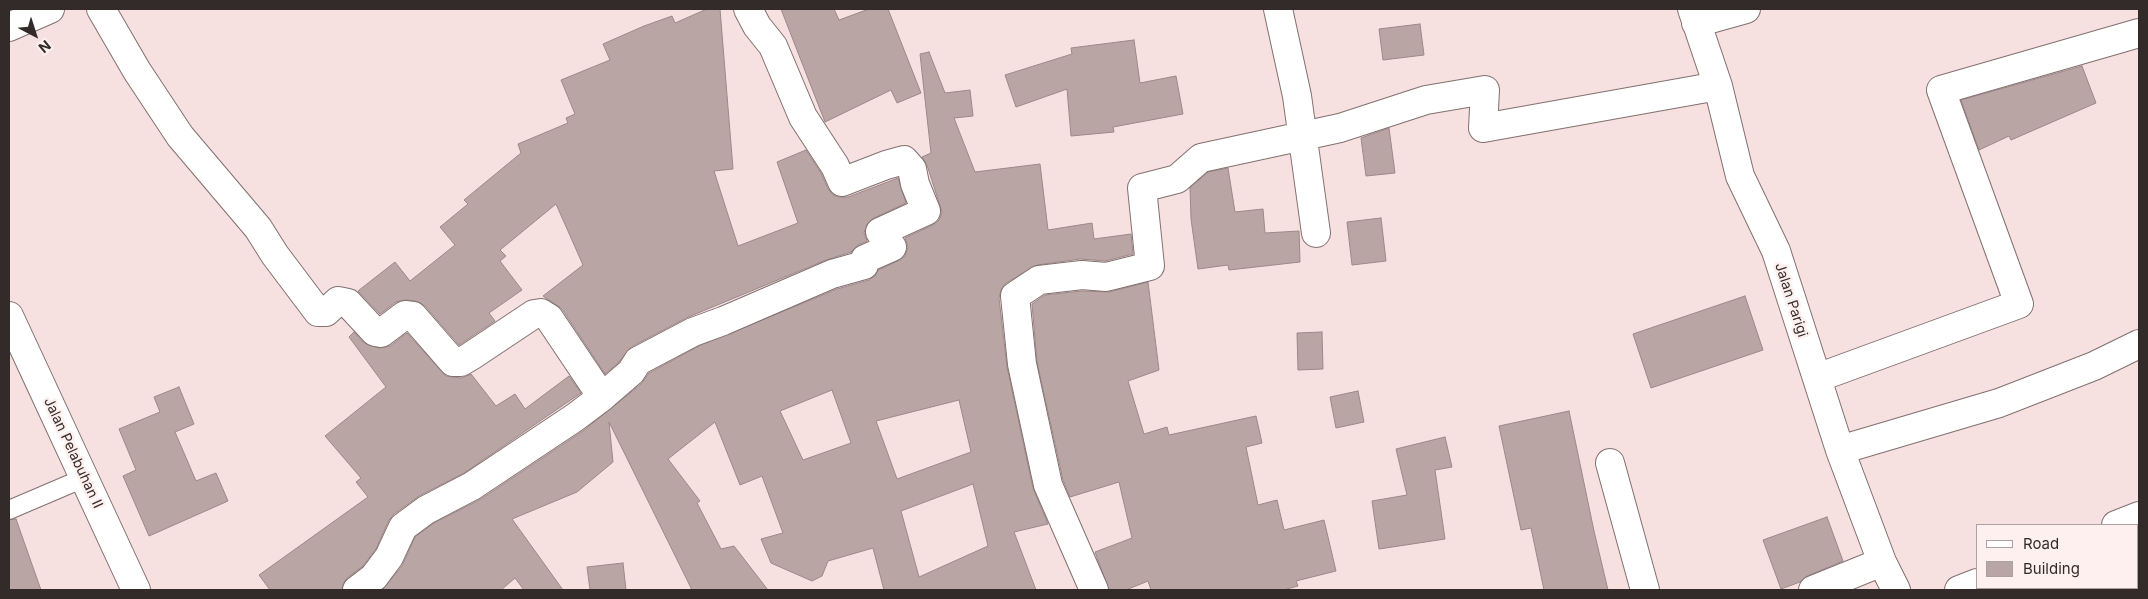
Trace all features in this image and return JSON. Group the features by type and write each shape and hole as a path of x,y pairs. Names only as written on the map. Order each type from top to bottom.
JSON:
{"street":[{"path":"9,28 50,9"},
{"path":"101,9 136,71 180,136 258,228 275,255 318,312 326,312 338,301 348,302 374,332 381,333 404,315 413,316 453,362 460,362 534,314 541,313 549,318 602,397"},
{"path":"357,590 374,577 389,557 403,527 426,510 472,486 602,397 631,372 638,361 693,332 723,322 832,274 864,265 864,259 892,247 880,232 926,211 915,184 912,170 904,160 842,182 835,166 803,117 773,46 757,26 748,9"},
{"path":"1278,9 1290,57 1304,135 1316,233"},
{"path":"1694,16 1746,9"},
{"name":"Jalan Parigi","path":"1694,16 1718,86 1740,176 1776,251 1840,450 1882,562 1896,590"},
{"path":"1817,378 2019,304 1941,90 2139,32"},
{"path":"1094,590 1048,485 1022,364 1015,296 1039,280 1082,275 1106,278 1150,266 1142,188 1178,179 1201,158 1340,128 1426,100 1485,90 1483,128 1718,86"},
{"name":"Jalan Pelabuhan II","path":"9,316 136,590"},
{"path":"1840,450 1999,403 2094,366 2139,344"},
{"path":"1610,463 1645,590"},
{"path":"2119,524 2139,516"},
{"path":"1813,590 1882,562"},
{"path":"1959,590 1976,583"}],"lane":[{"path":"9,510 84,478"}],"building":[{"path":"707,9 720,9 733,169 714,171 738,246 798,223 777,162 806,150 821,173 828,189 833,195 839,197 848,197 898,178 906,203 874,218 867,224 864,233 867,241 858,245 851,252 826,260 686,318 631,347 619,362 605,374 562,309 543,296 583,265 556,204 500,250 506,256 500,261 522,290 489,313 495,321 459,345 425,306 416,301 396,302 380,314 358,291 395,262 410,281 455,245 440,227 468,204 464,200 521,153 518,144 568,123 566,118 575,114 561,80 610,60 603,44 672,16 675,23"},
{"path":"781,9 834,9 839,20 869,9 888,9 921,93 897,103 891,90 825,122"},
{"path":"1420,24 1424,55 1383,60 1379,29"},
{"path":"1134,40 1140,83 1176,76 1183,114 1113,127 1114,132 1071,136 1067,89 1016,107 1005,75 1072,54 1071,48"},
{"path":"929,52 945,93 970,90 973,116 954,118 975,172 1040,164 1048,230 1092,223 1094,239 1131,234 1133,254 1105,261 1080,259 1037,265 1006,283 1001,290 999,298 1007,367 1033,488 1048,524 1014,532 1036,590 884,590 873,548 828,561 822,576 812,581 771,563 761,539 783,533 762,476 740,485 715,422 668,459 700,501 697,503 721,549 734,546 768,590 692,590 609,422 613,462 577,492 512,519 563,590 524,590 515,578 501,590 382,590 402,566 415,537 434,523 481,499 583,431 641,384 649,373 699,346 837,289 869,280 875,276 878,270 905,256 908,247 905,238 933,225 939,220 942,212 927,165 922,157 931,153 920,54","holes":["832,390 851,443 803,460 780,411","959,400 971,452 897,479 876,421","973,484 988,546 919,577 901,511"]},
{"path":"2082,66 2096,103 2011,140 2009,136 1979,150 1961,100"},
{"path":"1389,128 1395,173 1366,176 1361,138"},
{"path":"1228,168 1235,212 1263,209 1265,233 1299,231 1300,262 1229,270 1228,265 1198,269 1191,219 1190,188 1208,172"},
{"path":"1381,218 1386,261 1352,265 1347,222"},
{"path":"1148,282 1159,370 1128,381 1144,434 1167,427 1169,435 1256,416 1262,443 1246,447 1258,505 1277,500 1284,530 1324,520 1336,571 1296,581 1298,586 1283,590 1151,590 1148,581 1126,590 1109,590 1095,552 1132,538 1119,482 1070,497 1063,480 1037,362 1032,304 1045,295 1082,291 1109,292"},
{"path":"1745,296 1763,350 1651,388 1633,334"},
{"path":"354,332 364,343 379,348 390,346 407,333 446,376 461,378 471,374 496,406 515,394 525,409 569,376 581,393 464,473 419,496 394,514 389,520 376,549 363,566 347,578 342,590 270,590 259,575 368,497 356,482 361,478 325,436 386,387 349,337"},
{"path":"1322,332 1323,369 1298,370 1297,333"},
{"path":"179,387 194,424 175,432 196,481 216,473 228,501 149,536 123,476 136,470 119,429 160,412 154,397"},
{"path":"1358,391 1364,422 1336,428 1330,397"},
{"path":"1569,411 1608,590 1544,590 1531,528 1521,530 1499,426"},
{"path":"1445,437 1452,467 1435,470 1445,539 1379,549 1372,501 1407,495 1396,449"},
{"path":"1827,517 1843,561 1781,589 1763,540"},
{"path":"16,519 41,590 9,590 9,520"},
{"path":"623,563 626,590 590,590 587,567"}]}
